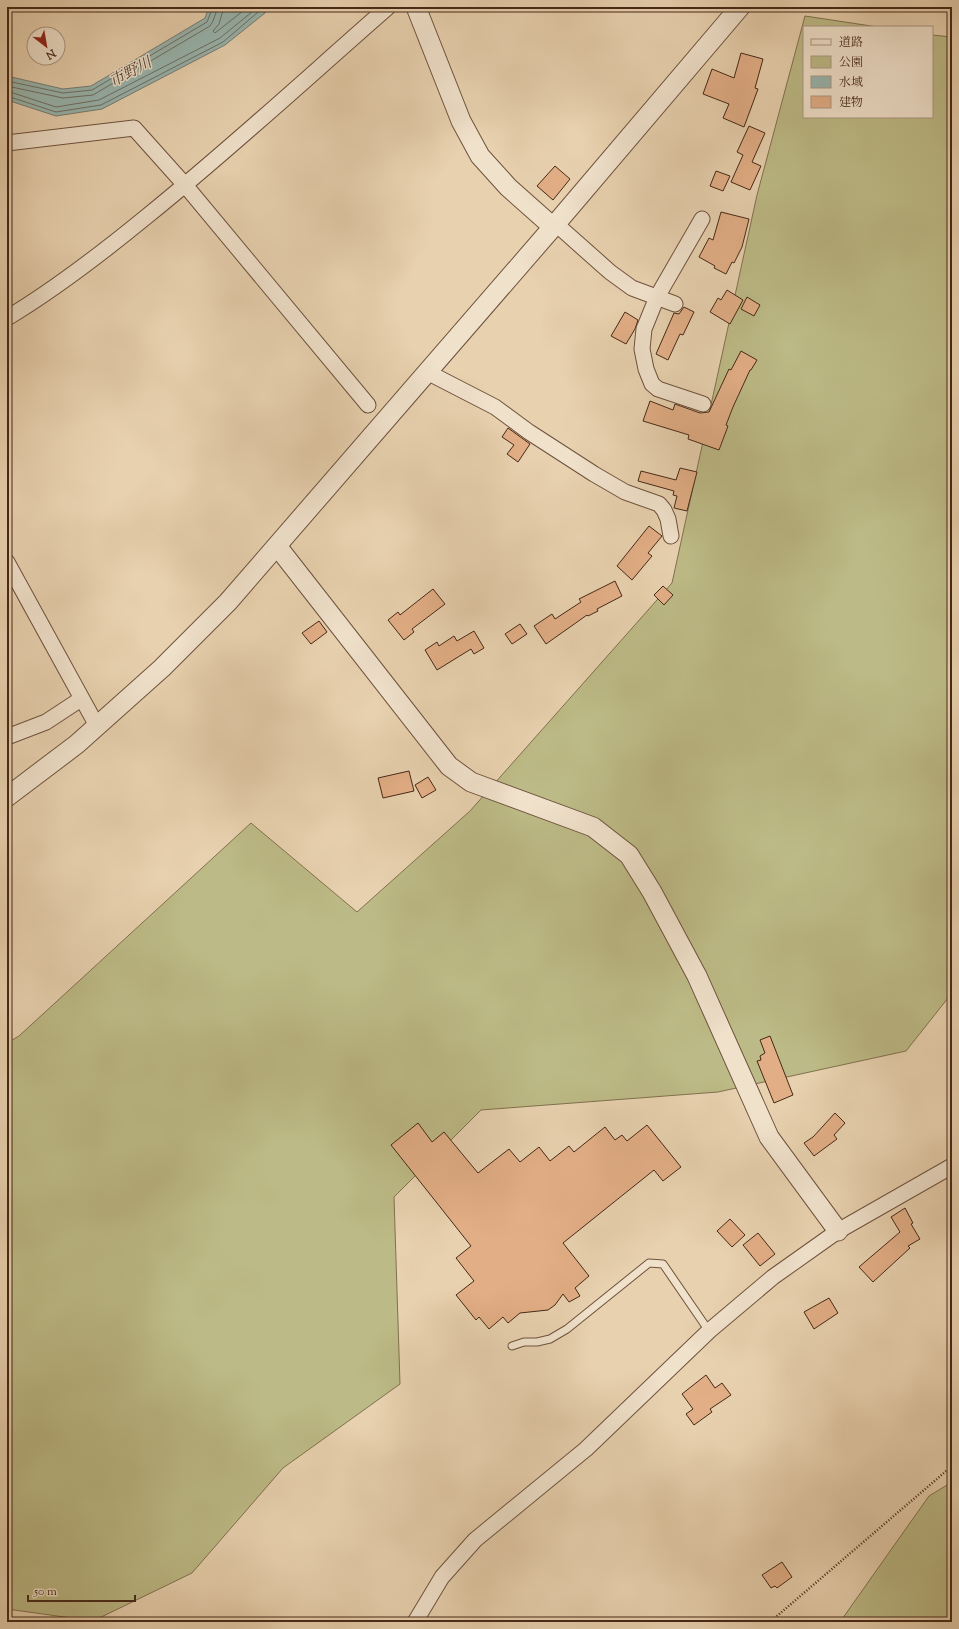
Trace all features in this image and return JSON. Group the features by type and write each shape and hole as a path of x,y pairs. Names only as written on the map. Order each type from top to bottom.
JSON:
{"street":[{"path":"7,318 33,302 95,258 185,185 388,7"},
{"path":"416,7 461,121 480,156 508,188 616,276 632,288 675,304"},
{"path":"7,797 77,744 162,668 228,602 554,225 740,7"},
{"path":"7,143 134,128 185,185 368,405"},
{"path":"702,219 658,297 644,329 642,349 646,369 652,384 658,389 703,404"},
{"path":"427,372 495,407 594,474 625,492 659,504 664,510 668,519 671,536"},
{"path":"277,546 449,766 471,782 593,827 629,855 652,892 697,976 770,1137 838,1231"},
{"path":"7,562 97,726"},
{"path":"7,737 46,722 81,699"},
{"path":"415,1622 442,1577 475,1540 586,1449 709,1331 773,1277 838,1231 952,1166"}],"lane":[{"path":"512,1346 524,1342 536,1342 550,1339 567,1329 649,1263 662,1264 709,1331"}],"path":[{"path":"770,1622 952,1466"}],"green space":[{"path":"805,16 871,26 803,26 803,118 933,118 933,35 952,37 952,993 906,1051 718,1092 481,1110 394,1197 400,1384 283,1468 192,1573 93,1621 7,1609 7,1043 19,1036 251,823 357,912 470,811 672,583 757,195"},
{"path":"952,1482 952,1622 840,1622 929,1496"}],"water":[{"name":"市野川","path":"209,7 270,7 265,13 225,45 102,109 56,116 7,100 7,76 63,89 91,86 205,18"}],"building":[{"path":"741,53 763,59 755,88 758,89 744,127 723,118 729,104 703,94 712,69 734,78"},
{"path":"749,126 765,133 752,162 761,166 750,190 731,182 743,155 737,152"},
{"path":"555,166 570,179 553,200 537,186"},
{"path":"716,171 730,176 723,191 710,186"},
{"path":"721,212 749,219 742,247 734,263 732,262 726,274 714,268 715,266 699,257 709,238 713,240"},
{"path":"727,290 743,300 730,324 710,312 718,298 721,300"},
{"path":"747,297 760,305 754,316 741,309"},
{"path":"684,307 694,312 683,335 680,334 668,360 656,354 674,313 679,314"},
{"path":"625,312 638,320 635,329 626,344 611,336"},
{"path":"741,351 757,360 750,370 733,407 719,450 688,439 689,435 643,421 650,401 673,410 675,404 700,413 709,412 729,369 731,370"},
{"path":"508,428 530,444 518,462 507,454 514,445 502,437"},
{"path":"680,468 697,472 687,511 674,508 677,496 673,495 674,491 638,481 641,471 676,480"},
{"path":"649,526 662,536 648,553 652,556 632,580 617,566"},
{"path":"615,581 622,596 597,609 598,611 588,616 587,615 546,644 534,626 552,614 555,619 581,602 579,599"},
{"path":"663,586 673,595 664,605 654,595"},
{"path":"433,589 445,604 412,629 414,632 404,640 388,620 398,612 400,615"},
{"path":"319,621 327,632 311,644 302,633"},
{"path":"520,624 527,634 512,644 505,634"},
{"path":"474,631 484,648 474,654 471,649 437,670 425,650 437,642 439,646 454,636 457,641"},
{"path":"409,771 414,791 383,798 378,778"},
{"path":"428,777 436,790 422,798 415,785"},
{"path":"770,1036 793,1095 774,1103 757,1061 761,1060 760,1056 765,1053 760,1040"},
{"path":"835,1113 845,1123 834,1135 837,1139 814,1156 804,1143 813,1137"},
{"path":"418,1123 432,1142 444,1132 478,1173 509,1149 520,1162 539,1147 550,1161 569,1146 574,1152 605,1127 615,1140 622,1135 627,1141 647,1125 681,1167 663,1181 654,1170 563,1243 589,1276 575,1288 580,1296 569,1302 563,1294 555,1305 548,1310 520,1313 508,1323 503,1317 489,1329 479,1317 476,1320 456,1295 474,1281 456,1258 471,1246 391,1145"},
{"path":"905,1208 913,1223 911,1224 920,1239 908,1246 910,1248 873,1282 859,1267 900,1232 891,1217"},
{"path":"730,1219 745,1235 732,1247 717,1231"},
{"path":"758,1233 775,1254 760,1266 743,1245"},
{"path":"829,1298 838,1313 814,1329 804,1312"},
{"path":"706,1375 715,1388 722,1383 731,1395 710,1409 712,1412 694,1425 686,1414 693,1409 682,1394"},
{"path":"782,1562 792,1577 777,1588 775,1586 771,1588 762,1575"}]}
